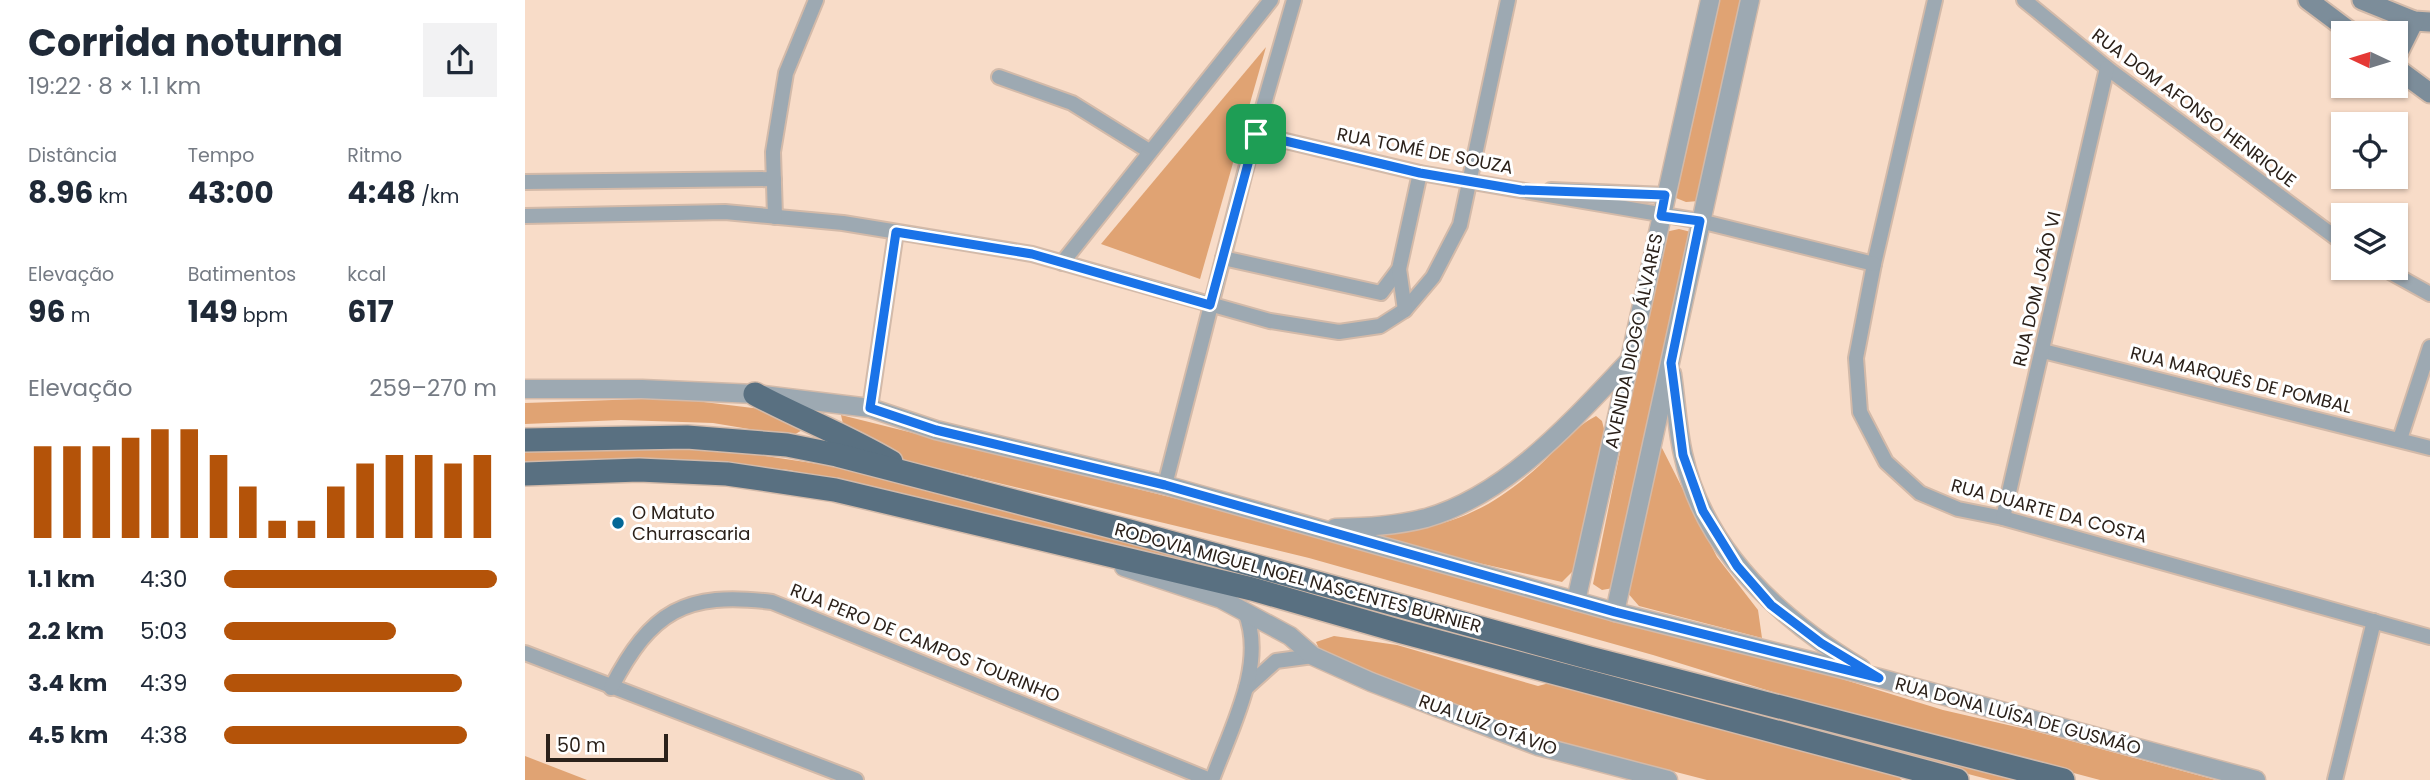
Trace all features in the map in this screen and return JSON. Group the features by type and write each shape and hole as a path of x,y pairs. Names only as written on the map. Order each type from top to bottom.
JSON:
{"highway":[{"path":"755,394 800,418 856,441 914,476"},
{"name":"RODOVIA MIGUEL NOEL NASCENTES BURNIER","path":"525,440 674,437 759,442 837,455 1129,531 1590,658 2063,780"},
{"name":"RODOVIA MIGUEL NOEL NASCENTES BURNIER","path":"525,474 639,470 727,474 835,490 1252,589 1455,647 1957,780"}],"main road":[{"path":"2308,0 2336,21"},
{"path":"2362,0 2422,22 2408,41"},
{"path":"2408,77 2430,93"}],"street":[{"path":"775,217 773,152 786,74 816,0"},
{"path":"1062,263 1271,0"},
{"path":"1165,485 1210,305 1294,0"},
{"path":"525,216 725,212 896,232 1032,254 1270,321 1339,332 1380,326 1405,310 1433,277 1460,225 1508,0"},
{"name":"AVENIDA DIOGO ÁLVARES","path":"1576,601 1710,0"},
{"path":"1615,612 1750,0"},
{"name":"RUA DUARTE DA COSTA","path":"1935,0 1874,264 1856,358 1860,412 1886,462 1920,493 1958,509 2003,518 2430,637"},
{"name":"RUA DOM AFONSO HENRIQUE","path":"2024,0 2107,68 2331,234"},
{"name":"RUA DOM JOÃO VI","path":"2003,518 2107,68"},
{"path":"999,77 1072,103 1149,152"},
{"name":"RUA TOMÉ DE SOUZA","path":"1256,134 1420,173 1521,190 1556,199 1700,221 1874,264"},
{"path":"1405,310 1399,269 1420,173"},
{"path":"525,183 774,179"},
{"path":"1521,190 1665,195"},
{"path":"870,408 896,232"},
{"path":"1223,258 1381,293 1399,269"},
{"path":"2405,280 2430,294"},
{"path":"2400,439 2427,368 2430,347"},
{"name":"RUA MARQUÊS DE POMBAL","path":"2043,351 2430,448"},
{"path":"1318,528 1382,527 1428,518 1467,501 1511,473 1539,450 1628,362"},
{"path":"1671,363 1683,455 1703,511 1737,566 1771,605 1821,643 1879,678"},
{"name":"RUA DONA LUÍSA DE GUSMÃO","path":"525,389 642,389 755,394 870,408 936,430 1165,485 1615,612 1879,678 2256,780"},
{"name":"RUA LUÍZ OTÁVIO","path":"1092,552 1136,573 1197,590 1245,612 1290,636 1313,656 1371,682 1538,746 1668,780"},
{"name":"RUA PERO DE CAMPOS TOURINHO","path":"611,688 641,637 661,618 683,608 711,601 739,598 772,602 1211,780"},
{"path":"1211,780 1245,689 1253,630 1245,612"},
{"path":"2335,780 2374,621"},
{"path":"525,653 856,780"},
{"path":"1245,689 1276,661 1313,656"}],"shaded area":[{"path":"1720,0 1741,0 1699,201 1686,202 1676,198"},
{"path":"1266,47 1200,279 1101,244"},
{"path":"1679,229 1691,232 1613,588 1602,590 1593,584 1665,232"},
{"path":"671,398 761,409 804,429 792,436 713,423 621,420 525,424 525,403"},
{"path":"841,415 1266,521 1568,608 1793,664 1943,710 2034,731 2216,780 2100,780 1799,700 1653,655 1309,558 907,461 871,444 843,424"},
{"path":"1596,416 1602,421 1605,433 1580,564 1562,582 1355,535 1409,530 1455,519 1476,510 1518,484 1573,432"},
{"path":"1659,442 1717,557 1758,610 1762,638 1639,606 1626,591"},
{"path":"719,449 852,469 2013,780 1991,780 940,504 789,470 701,462 525,461 525,451"},
{"path":"1334,636 1397,645 1538,686 1553,682 1891,771 1902,780 1707,780 1548,739 1454,706 1321,653 1316,642"},
{"path":"525,756 587,780 525,780"}],"place":[{"name":"O Matuto Churrascaria","path":"618,523"}],"route":[{"path":"1256,134 1420,173 1521,190 1665,195 1661,216 1700,221 1671,363 1683,455 1703,511 1737,566 1771,605 1821,643 1879,678 1615,612 1165,485 936,430 870,408 896,232 1032,254 1210,305 1256,134"}]}
